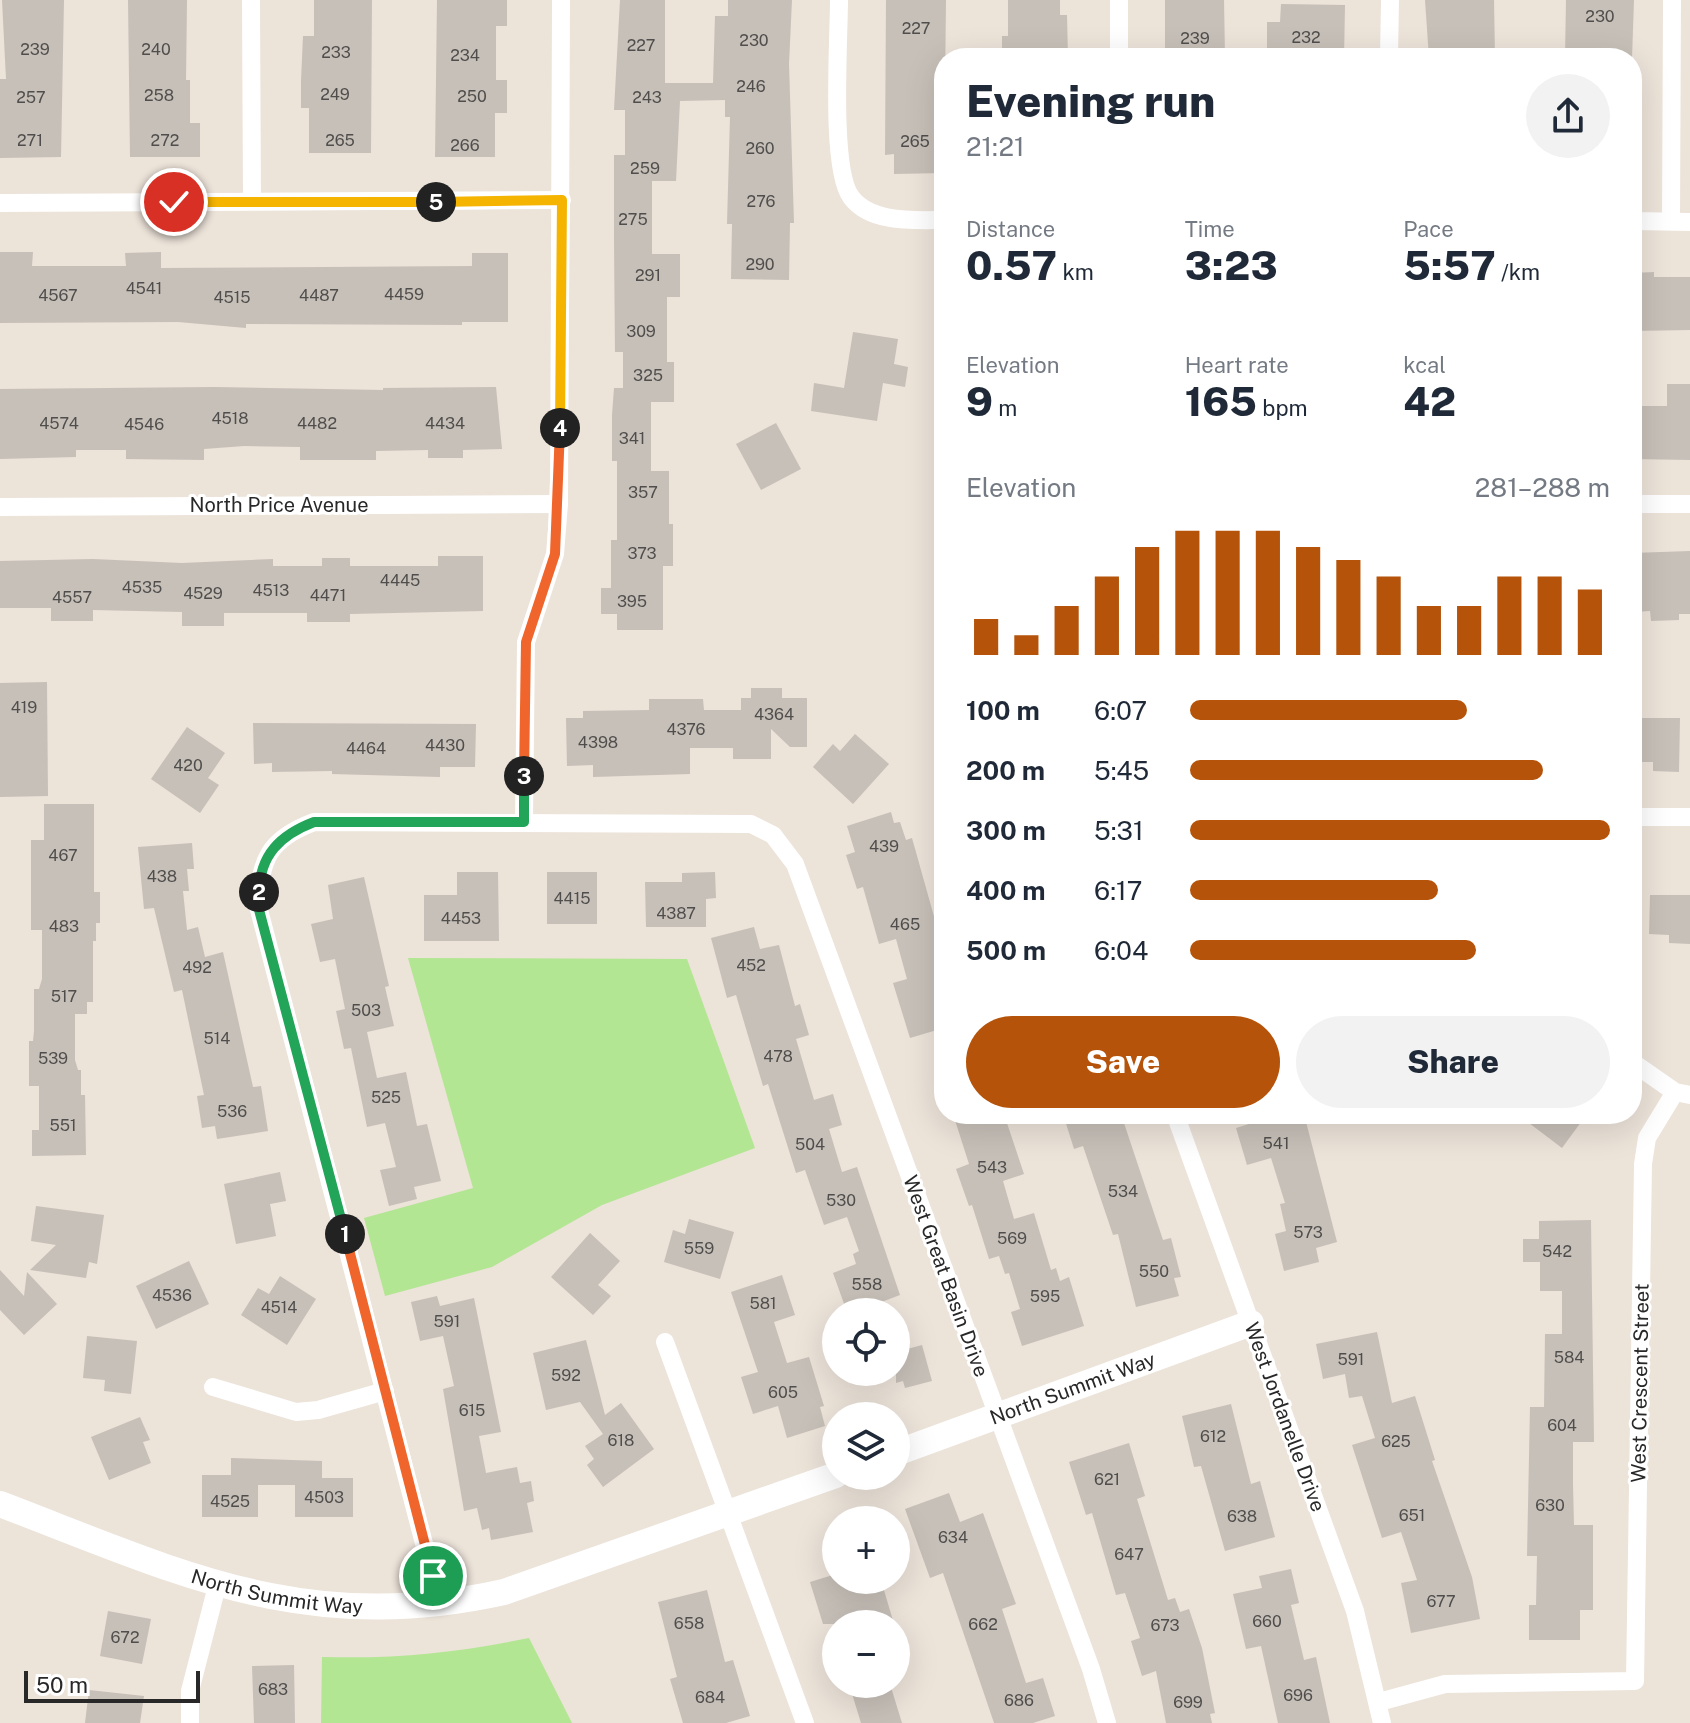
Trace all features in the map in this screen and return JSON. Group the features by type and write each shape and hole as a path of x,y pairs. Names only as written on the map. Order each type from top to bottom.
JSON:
{"street":[{"path":"251,0 252,201"},
{"path":"440,1605 258,906 259,873 271,848 292,831 314,822 524,822 526,642 555,554 559,504 561,0"},
{"path":"839,0 839,167 851,197 872,213 899,219 934,220"},
{"path":"1119,0 1119,48"},
{"path":"1389,48 1390,0"},
{"path":"1642,221 1680,222 1672,0"},
{"path":"0,203 562,200"},
{"name":"North Price Avenue","path":"0,507 559,504"},
{"path":"1642,504 1690,504"},
{"path":"1642,817 1690,817"},
{"name":"West Great Basin Drive","path":"524,822 751,824 773,835 795,864 1107,1723"},
{"path":"1642,1068 1682,1093"},
{"name":"West Crescent Street","path":"1379,1702 1445,1684 1635,1681 1643,1164 1647,1138 1682,1093"},
{"name":"West Jordanelle Drive","path":"1179,1124 1355,1611 1382,1723"},
{"name":"North Summit Way","path":"910,1448 1251,1323"},
{"path":"665,1342 805,1723"},
{"path":"213,1387 296,1412 318,1410 385,1391"},
{"name":"North Summit Way","path":"0,1504 217,1586 299,1603 377,1609 440,1605 504,1592 822,1480"},
{"path":"190,1723 190,1691 217,1586"}],"green space":[{"path":"408,958 687,959 755,1148 602,1205 492,1267 385,1296 364,1218 473,1188"},
{"path":"529,1638 572,1723 321,1723 322,1657 426,1654"}],"building":[{"path":"2,0 64,0 61,157 0,158 0,79 6,79"},
{"path":"128,0 187,0 186,80 190,80 190,123 200,123 200,157 130,157"},
{"path":"314,0 372,0 371,153 309,153 309,108 301,108 301,81 303,36 314,36"},
{"path":"437,0 507,0 507,26 496,26 496,80 507,80 507,113 495,113 495,157 435,157"},
{"path":"620,0 665,0 665,83 713,83 715,16 728,16 728,0 792,0 789,64 794,223 790,223 789,280 731,279 732,224 727,224 730,117 725,117 725,100 680,101 676,181 652,181 652,254 680,254 680,297 667,297 667,362 674,362 674,402 651,402 651,471 669,471 669,524 673,524 673,566 663,566 663,630 617,630 617,614 601,614 601,588 611,588 611,540 617,540 617,461 612,461 614,388 623,388 623,352 615,352 614,241 614,155 625,155 625,110 614,110"},
{"path":"886,0 946,0 945,48 934,48 934,173 894,174 894,154 885,155"},
{"path":"1008,0 1060,0 1060,15 1067,15 1068,48 1002,48 1002,36 1008,36"},
{"path":"1165,0 1224,0 1225,48 1165,48"},
{"path":"1425,0 1494,0 1495,48 1428,48"},
{"path":"1566,0 1634,0 1632,48 1565,48"},
{"path":"1281,4 1345,5 1344,48 1267,48 1267,22 1280,22"},
{"path":"0,252 33,252 32,266 126,266 125,253 161,252 161,268 472,266 472,253 508,253 508,322 462,322 462,325 246,324 246,328 178,322 0,323"},
{"path":"1654,272 1654,277 1690,277 1690,330 1642,331 1642,273"},
{"path":"853,332 898,339 894,364 908,367 905,387 883,383 877,421 811,411 814,383 844,388"},
{"path":"1667,384 1690,384 1690,460 1642,459 1642,406 1667,406"},
{"path":"215,387 383,390 496,387 502,449 463,450 463,458 428,458 428,450 376,451 376,460 300,460 300,447 244,446 204,449 204,460 126,459 126,450 76,450 76,457 0,459 0,389"},
{"path":"776,423 801,469 761,490 736,444"},
{"path":"1690,551 1690,614 1679,614 1679,620 1651,621 1650,611 1642,612 1642,553"},
{"path":"438,556 483,556 483,611 350,614 350,622 307,622 307,613 224,613 224,626 182,626 182,612 93,610 93,621 51,621 51,608 0,608 0,561 93,559 182,563 273,559 273,566 322,566 322,558 350,558 350,566 438,566"},
{"path":"47,682 48,796 0,797 0,683"},
{"path":"751,688 782,688 782,698 807,698 807,747 790,747 771,729 771,759 733,759 733,748 690,748 690,774 593,777 593,765 567,766 566,718 583,718 583,711 649,710 649,699 703,699 704,710 741,710 741,698 751,698"},
{"path":"1642,718 1680,718 1679,772 1653,771 1653,762 1642,762"},
{"path":"253,723 476,724 475,767 440,767 440,777 332,774 332,771 272,772 272,763 254,764"},
{"path":"187,727 225,753 208,778 219,785 200,813 151,779"},
{"path":"855,734 889,764 853,804 813,767 833,744 840,751"},
{"path":"44,804 94,804 94,892 100,892 100,923 96,923 96,941 93,941 93,1002 87,1002 87,1014 75,1014 75,1060 78,1070 81,1070 81,1095 85,1095 86,1155 32,1156 32,1130 39,1130 39,1086 29,1086 29,1041 33,1041 34,1031 34,989 39,989 42,979 42,930 31,930 31,840 44,840"},
{"path":"891,812 894,823 900,822 906,840 912,838 934,916 934,1031 910,1038 893,983 907,979 896,939 879,944 863,887 857,889 846,855 855,852 847,826"},
{"path":"192,843 194,869 187,869 189,891 183,891 187,930 198,927 205,957 223,952 253,1087 261,1086 268,1131 217,1139 215,1126 202,1128 197,1096 204,1095 182,990 174,992 154,908 144,909 138,847"},
{"path":"457,872 498,872 499,941 424,941 424,895 457,895"},
{"path":"547,872 597,872 597,924 547,924"},
{"path":"715,872 716,898 706,899 706,927 646,927 645,882 682,882 682,873"},
{"path":"364,877 389,986 385,987 394,1026 367,1032 377,1078 406,1072 417,1126 427,1124 441,1181 414,1187 417,1199 389,1206 380,1170 396,1167 385,1123 367,1127 351,1048 344,1049 336,1011 345,1009 335,959 320,962 311,924 333,919 328,885"},
{"path":"1650,895 1690,895 1690,944 1669,943 1669,935 1649,934"},
{"path":"754,927 760,949 779,945 795,1006 800,1004 809,1035 796,1039 814,1100 833,1094 842,1125 829,1129 842,1172 857,1167 900,1295 892,1298 842,1298 833,1273 856,1264 853,1254 859,1251 847,1217 824,1225 805,1170 796,1173 768,1084 763,1086 736,995 727,998 711,938"},
{"path":"956,1124 1007,1124 1024,1174 1003,1181 1014,1219 1034,1213 1051,1270 1056,1268 1060,1281 1069,1277 1084,1326 1022,1346 1011,1312 1020,1309 1009,1273 1005,1274 999,1256 989,1259 972,1205 969,1206 956,1169 969,1164"},
{"path":"1066,1124 1124,1124 1163,1240 1171,1238 1181,1277 1174,1278 1179,1296 1136,1307 1118,1234 1113,1235 1083,1146 1074,1149"},
{"path":"1249,1124 1307,1124 1337,1242 1316,1248 1319,1262 1284,1271 1275,1234 1286,1231 1280,1204 1285,1203 1271,1158 1247,1165 1236,1128"},
{"path":"1530,1124 1580,1124 1562,1148"},
{"path":"280,1172 286,1201 270,1204 276,1236 236,1244 224,1184"},
{"path":"36,1206 104,1215 97,1264 89,1262 86,1278 30,1270 56,1245 31,1241"},
{"path":"689,1219 734,1232 720,1279 664,1262 673,1230 685,1234"},
{"path":"1591,1220 1594,1442 1573,1442 1573,1485 1574,1525 1593,1525 1593,1610 1580,1610 1580,1640 1529,1640 1529,1605 1536,1605 1537,1556 1527,1556 1530,1407 1544,1407 1545,1334 1562,1334 1562,1291 1540,1291 1540,1262 1523,1262 1523,1239 1539,1239 1539,1221"},
{"path":"590,1233 620,1261 598,1285 611,1296 593,1315 551,1277"},
{"path":"189,1261 209,1304 156,1329 136,1286"},
{"path":"0,1270 24,1296 27,1272 57,1304 24,1335 0,1310"},
{"path":"782,1275 795,1315 774,1322 787,1363 809,1357 823,1402 820,1407 822,1427 787,1438 778,1406 753,1414 741,1377 758,1372 731,1292"},
{"path":"280,1276 316,1299 287,1345 241,1315 258,1288 269,1294"},
{"path":"437,1296 440,1306 474,1298 501,1432 479,1436 486,1473 517,1467 520,1483 531,1481 534,1501 527,1503 533,1532 491,1540 489,1528 482,1530 477,1508 464,1511 443,1389 454,1386 443,1336 420,1341 411,1302"},
{"path":"1377,1332 1392,1403 1415,1396 1435,1460 1432,1461 1472,1577 1480,1619 1411,1633 1401,1583 1417,1580 1401,1532 1382,1538 1352,1445 1375,1438 1362,1396 1349,1398 1345,1374 1323,1379 1316,1344"},
{"path":"87,1336 137,1341 131,1394 104,1391 105,1380 83,1378"},
{"path":"586,1340 605,1415 621,1403 654,1449 603,1487 587,1465 594,1459 585,1446 603,1434 580,1402 546,1410 533,1353"},
{"path":"922,1345 932,1381 905,1388 910,1386 910,1348"},
{"path":"1231,1404 1251,1484 1260,1481 1275,1537 1225,1551 1201,1466 1194,1467 1182,1416"},
{"path":"140,1417 150,1440 143,1442 151,1463 109,1480 91,1437"},
{"path":"1129,1443 1145,1496 1137,1499 1168,1600 1175,1598 1180,1612 1189,1609 1202,1648 1215,1713 1210,1714 1212,1723 1166,1723 1156,1671 1142,1676 1131,1641 1140,1638 1125,1593 1116,1595 1092,1513 1086,1515 1069,1462"},
{"path":"231,1458 322,1461 322,1478 353,1478 353,1517 295,1517 295,1485 258,1485 258,1517 202,1517 202,1475 231,1475"},
{"path":"949,1493 960,1522 983,1513 1016,1604 1002,1609 1026,1683 1043,1678 1055,1716 1033,1723 994,1723 943,1573 930,1578 910,1523 910,1507"},
{"path":"1291,1569 1299,1603 1291,1605 1304,1660 1316,1657 1330,1723 1278,1723 1261,1646 1246,1649 1233,1594 1262,1588 1259,1576"},
{"path":"822,1578 822,1594 885,1594 890,1610 822,1610 822,1621 810,1582"},
{"path":"707,1590 725,1662 733,1660 750,1716 726,1723 683,1723 670,1679 677,1677 658,1602"},
{"path":"108,1611 151,1619 142,1664 100,1656"},
{"path":"294,1665 295,1723 254,1723 252,1666"},
{"path":"89,1690 144,1696 140,1723 85,1723"},
{"path":"853,1698 894,1698 902,1723 861,1723"}],"route":[{"path":"174,202 562,200 559,504 555,554 539,594 524,660 524,822 314,822 292,831 271,848 259,873 258,906 433,1576"}]}
